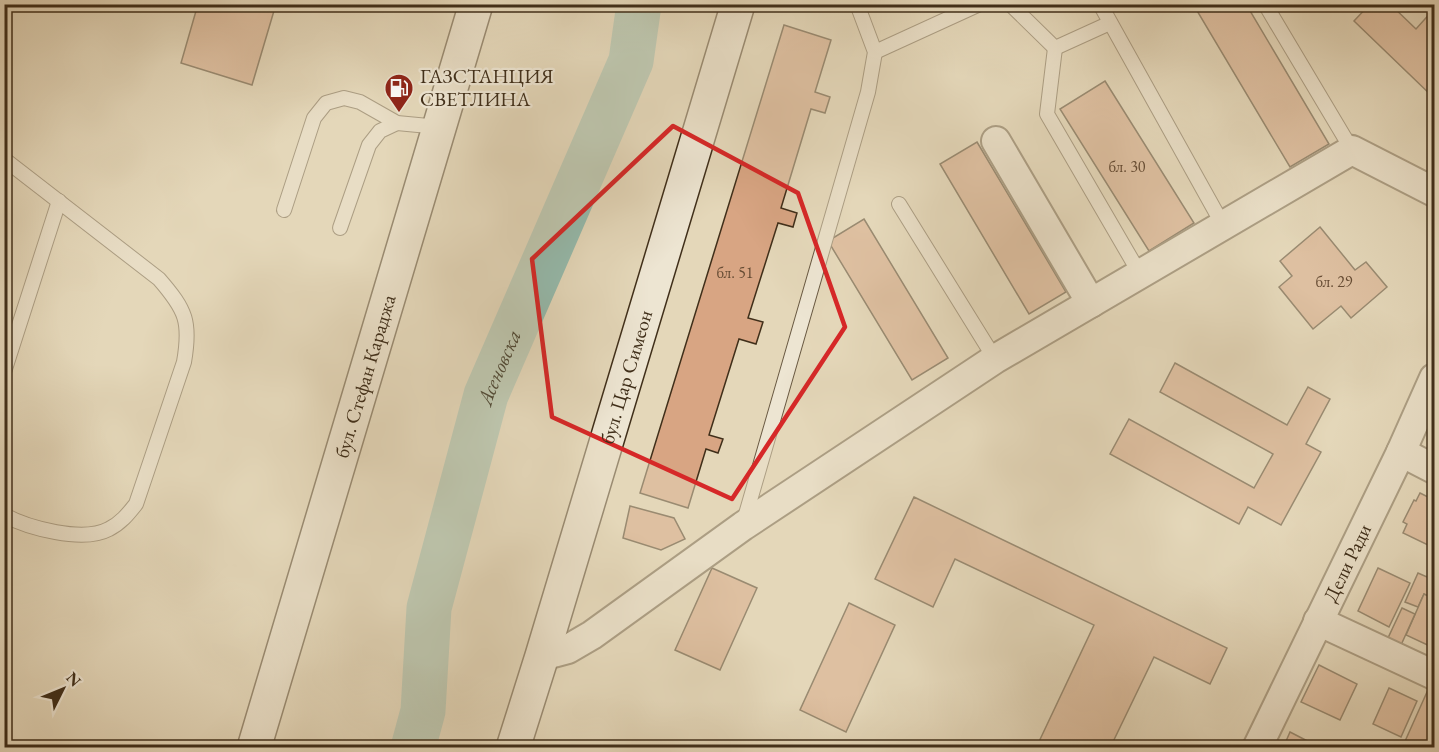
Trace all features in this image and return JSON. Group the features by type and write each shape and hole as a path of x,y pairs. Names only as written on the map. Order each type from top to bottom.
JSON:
{"main road":[{"name":"бул. Стефан Караджа","path":"254,747 476,4"},
{"name":"бул. Цар Симеон","path":"513,747 738,4"}],"street":[{"path":"996,141 1091,303"},
{"path":"542,656 568,649 592,635 743,526 995,359 1352,150 1434,192"},
{"name":"Дели Ради","path":"1257,747 1401,452 1434,378"},
{"path":"1401,452 1434,469"},
{"path":"1318,621 1434,675"}],"lane":[{"path":"743,526 868,92 875,52 857,4"},
{"path":"875,52 980,4"},
{"path":"1010,4 1055,48"},
{"path":"1100,4 1223,225"},
{"path":"1265,4 1352,150"},
{"path":"1055,48 1110,23"},
{"path":"1055,48 1047,114 1140,274"},
{"path":"284,210 314,118 326,103 344,98 360,102 397,123 439,127"},
{"path":"340,228 369,145 380,131 397,123"},
{"path":"4,159 159,279 175,297 185,318 188,340 183,362 135,504 124,519 107,531 67,535 19,523 4,514"},
{"path":"4,372 59,201"},
{"path":"899,204 995,359"}],"highlighted area":[{"path":"673,126 798,193 845,327 732,499 552,417 532,259"}],"building":[{"path":"198,4 276,4 252,85 181,63"},
{"path":"1193,4 1246,4 1329,144 1290,167"},
{"path":"1370,4 1390,4 1416,29 1434,9 1434,98 1354,21"},
{"path":"784,25 831,40 815,92 830,97 825,113 811,109 781,208 797,213 793,227 778,223 748,318 763,322 756,344 739,339 709,435 723,439 718,453 706,449 688,508 640,493"},
{"path":"1105,81 1194,223 1149,251 1060,109"},
{"path":"977,142 1066,292 1029,314 940,164"},
{"path":"864,219 948,358 912,380 828,241"},
{"path":"1320,227 1355,270 1366,262 1387,287 1351,318 1341,306 1313,329 1279,287 1292,276 1280,261"},
{"path":"1175,363 1287,425 1308,387 1330,399 1306,444 1321,452 1281,525 1248,507 1239,524 1110,454 1129,419 1254,488 1273,454 1160,392"},
{"path":"1420,493 1434,500 1434,537 1430,546 1403,533 1407,524 1403,522"},
{"path":"914,497 1227,648 1210,684 1154,657 1110,748 1036,748 1094,625 955,559 933,607 875,579"},
{"path":"630,506 674,518 685,539 661,550 623,538"},
{"path":"1434,560 1434,599 1424,594 1418,607 1405,602 1418,573 1427,577"},
{"path":"712,568 757,588 720,670 675,650"},
{"path":"1378,568 1410,583 1389,627 1358,611"},
{"path":"1424,594 1434,599 1434,648 1406,635"},
{"path":"849,603 895,625 846,732 800,710"},
{"path":"1402,608 1415,614 1401,645 1388,638"},
{"path":"1319,665 1357,684 1340,720 1301,702"},
{"path":"1389,688 1417,701 1401,737 1373,724"},
{"path":"1427,692 1434,696 1434,748 1402,748"},
{"path":"1290,732 1321,748 1283,748"}],"waterway":[{"name":"Асеновска","path":"413,748 423,711 429,608 486,395 631,61 639,4"}],"place":[{"name":"ГАЗСТАНЦИЯ СВЕТЛИНА","path":"399,114"}]}
